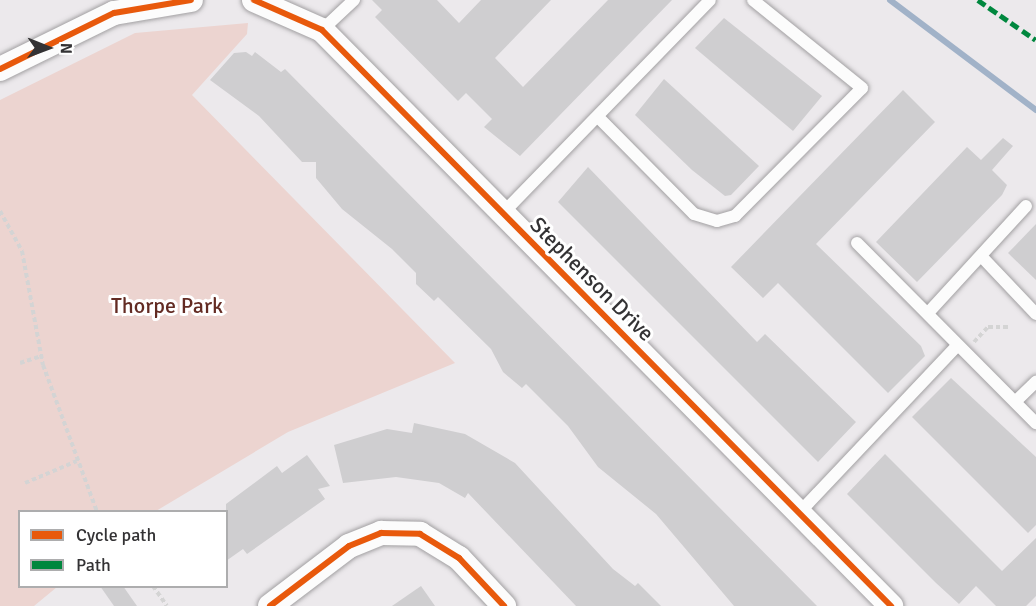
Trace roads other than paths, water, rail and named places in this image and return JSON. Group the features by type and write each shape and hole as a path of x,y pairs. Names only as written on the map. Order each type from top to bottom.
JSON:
{"street":[{"path":"0,69 114,13 191,0"},
{"name":"Stephenson Drive","path":"254,0 322,30 891,606"},
{"path":"270,606 349,546 381,533 420,534 459,558 504,606"}],"lane":[{"path":"322,30 354,0"},
{"path":"502,214 599,118 710,0"},
{"path":"599,118 694,214 717,221 735,216 862,87 753,0"},
{"path":"928,313 983,258 1026,206"},
{"path":"857,243 1036,423"},
{"path":"983,258 1036,314"},
{"path":"798,514 960,349"},
{"path":"1016,401 1036,382"}],"waterway":[{"path":"890,0 1036,110"}],"park label":[{"name":"Thorpe Park","path":"167,306"}]}
